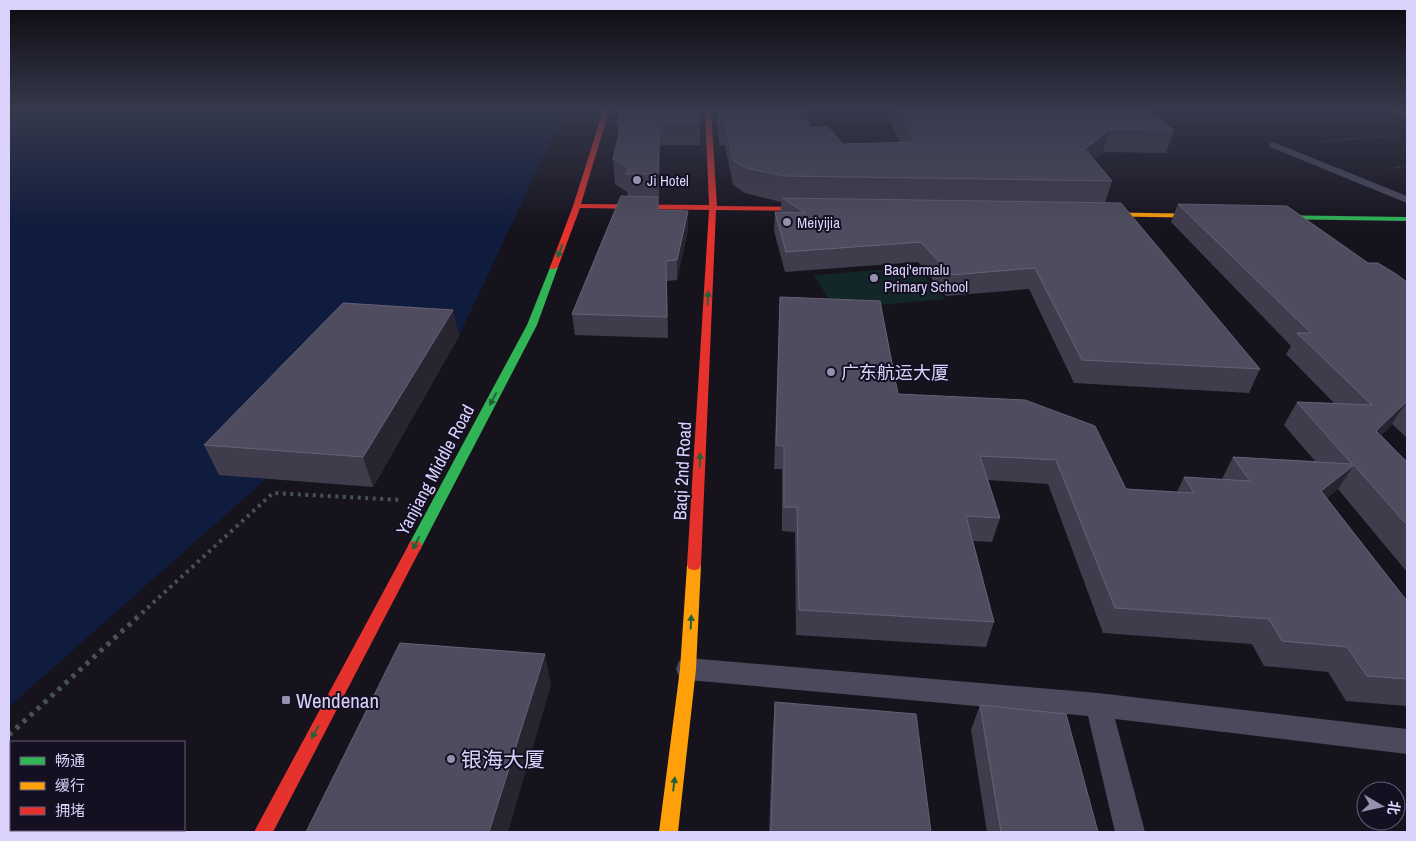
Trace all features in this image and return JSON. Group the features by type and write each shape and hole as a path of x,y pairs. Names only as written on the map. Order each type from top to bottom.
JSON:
{"main road":[{"name":"Yanjiang Middle Road","path":"262,832 532,325 577,206 594,150"},
{"name":"Baqi 2nd Road","path":"668,832 688,669 713,208 710,150"},
{"path":"577,206 828,209"},
{"path":"572,219 675,214 713,208"},
{"path":"1082,214 1220,216"},
{"path":"1259,217 1407,219"}],"lane":[{"path":"1286,150 1407,200"},
{"path":"1279,217 1294,228"},
{"path":"688,669 1098,705 1407,742"},
{"path":"1098,705 1130,832"}],"path":[{"path":"9,735 273,493 438,501"}],"green space":[{"path":"917,267 945,299 835,309 814,275"}],"water":[{"path":"9,150 547,150 459,336 351,329 219,474 266,479 9,707"}],"building":[{"path":"615,150 659,150 658,174 626,174 629,168 613,159"},
{"path":"731,150 1086,150 1112,181 784,176 746,168 733,160"},
{"path":"621,196 658,197 658,210 688,211 677,260 666,261 667,317 572,314"},
{"path":"782,198 1121,203 1260,369 1082,360 1035,268 951,275 921,242 786,252 775,212 805,213"},
{"path":"1178,204 1287,206 1368,263 1378,263 1407,282 1407,401 1376,431 1407,462 1407,525 1354,465 1321,491 1407,601 1407,679 1367,676 1347,647 1282,641 1269,619 1115,608 1056,460 980,456 1000,518 966,516 994,622 799,610 797,507 784,507 784,446 776,445 780,297 880,301 898,394 1025,400 1095,426 1126,489 1194,493 1184,477 1250,481 1233,457 1352,464 1297,402 1372,405 1297,333 1311,333"},
{"path":"343,303 453,310 363,457 204,445"},
{"name":"银海大厦","path":"400,643 545,654 489,832 306,832"},
{"path":"775,702 916,714 931,832 771,832"},
{"path":"980,705 1066,714 1098,832 1001,832"}],"traffic: fast":[{"path":"1266,217 1407,219"},
{"path":"415,546 532,325 554,267"}],"traffic: slow":[{"path":"1093,214 1210,216"},
{"path":"668,832 688,669 694,565"}],"traffic: jam":[{"path":"554,267 577,206 594,150"},
{"path":"694,565 713,207 710,150"},
{"path":"577,206 818,209"},
{"path":"263,832 415,546"}],"place":[{"name":"Ji Hotel","path":"637,180"},
{"name":"Meiyijia","path":"787,222"},
{"name":"Baqi'ermalu Primary School","path":"874,278"},
{"name":"广东航运大厦","path":"831,372"},
{"name":"Wendenan","path":"286,700"},
{"name":"银海大厦","path":"451,759"}]}
